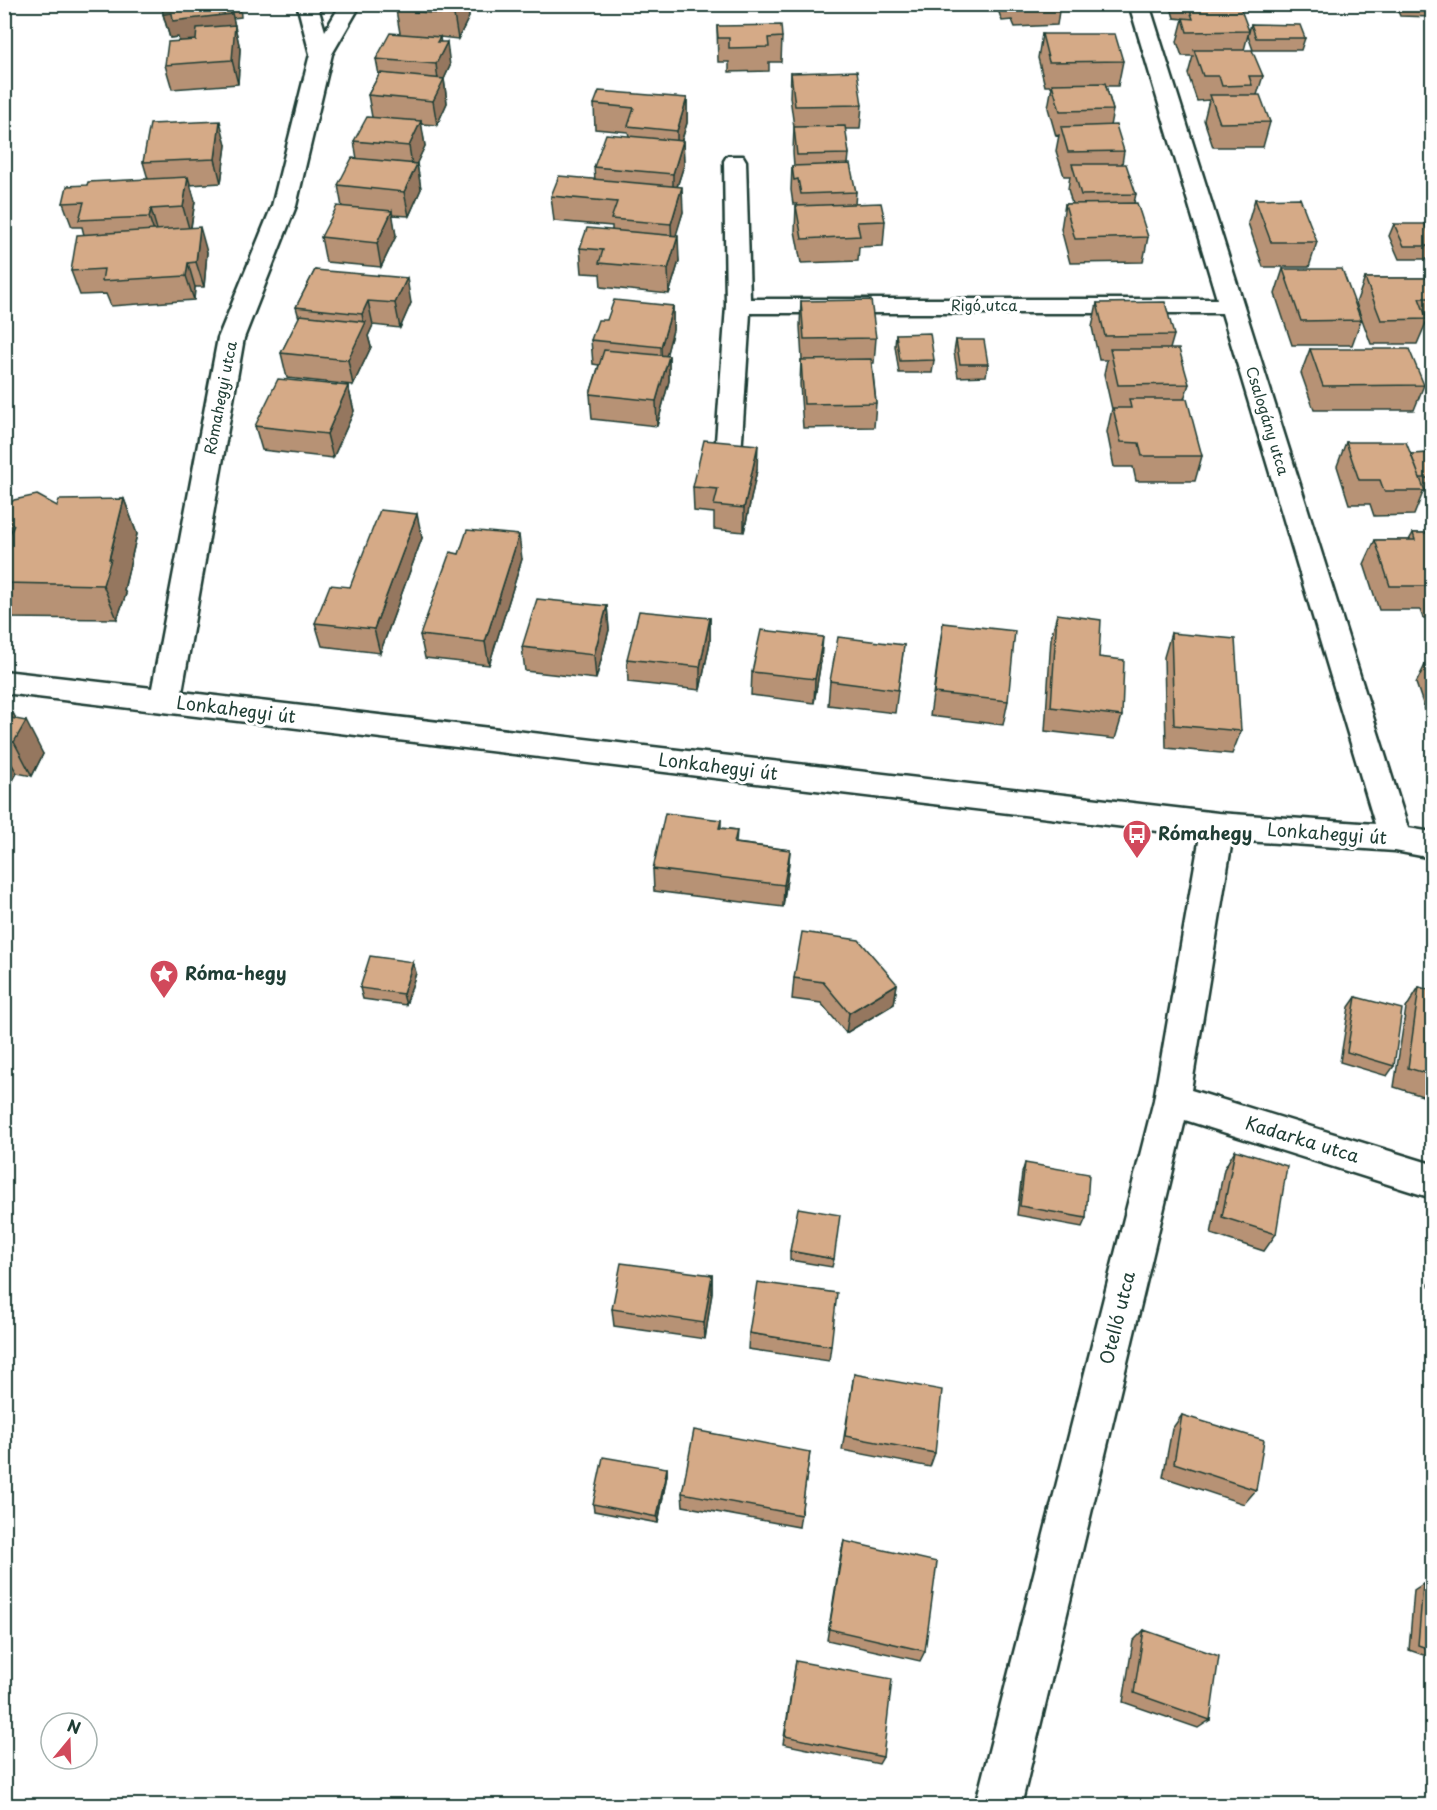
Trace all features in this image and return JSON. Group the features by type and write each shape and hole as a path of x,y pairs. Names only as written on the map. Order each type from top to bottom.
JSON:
{"street":[{"path":"307,4 321,54"},
{"name":"Rómahegyi utca","path":"165,702 231,338 284,206 321,54 351,4"},
{"name":"Csalogány utca","path":"1138,4 1395,838"},
{"path":"728,455 738,306 735,161"},
{"name":"Rigó utca","path":"738,306 1231,306"},
{"name":"Lonkahegyi út","path":"4,682 1218,826 1395,838 1432,845"},
{"name":"Otelló utca","path":"998,1806 1172,1100 1218,826"},
{"name":"Kadarka utca","path":"1172,1100 1432,1180"}],"building":[{"path":"162,4 229,4 231,14 173,21 172,13 163,14"},
{"path":"399,4 460,4 454,15 396,10"},
{"path":"1240,7 1249,31 1187,32 1183,18 1193,19 1189,8"},
{"path":"1251,24 1300,25 1305,38 1256,38"},
{"path":"235,25 232,60 165,65 168,42 196,40 197,28"},
{"path":"781,25 782,37 768,38 769,47 729,48 729,38 718,38 717,26"},
{"path":"390,33 440,37 437,42 447,42 436,64 376,59"},
{"path":"1042,34 1115,34 1123,61 1049,62"},
{"path":"1194,50 1252,50 1263,76 1249,76 1252,85 1222,86 1219,76 1203,76"},
{"path":"857,71 862,105 795,106 791,73"},
{"path":"380,73 444,79 433,101 368,95"},
{"path":"1105,83 1113,110 1060,111 1052,84"},
{"path":"599,91 687,98 677,131 628,126 634,108 594,104"},
{"path":"1210,95 1260,95 1270,122 1220,123"},
{"path":"367,117 421,121 409,146 354,141"},
{"path":"220,121 215,159 143,162 150,124"},
{"path":"1116,125 1124,151 1068,152 1061,127"},
{"path":"845,126 849,154 797,155 794,127"},
{"path":"606,134 683,141 673,174 594,167"},
{"path":"352,158 417,164 404,192 338,185"},
{"path":"850,164 856,192 801,194 798,179 794,180 792,166"},
{"path":"1072,164 1126,164 1136,194 1081,195"},
{"path":"559,176 682,187 671,224 611,219 617,202 551,196"},
{"path":"188,177 183,207 151,209 149,217 79,220 84,202 63,203 67,186 87,185 88,182"},
{"path":"1300,198 1317,242 1271,242 1255,199"},
{"path":"881,203 885,221 857,222 860,236 802,239 796,206"},
{"path":"1137,203 1148,237 1075,239 1065,204"},
{"path":"337,206 392,211 377,243 321,237"},
{"path":"1394,224 1425,224 1432,240 1432,246 1404,246"},
{"path":"200,227 196,262 188,263 186,276 102,281 104,269 71,271 77,235"},
{"path":"587,228 678,236 668,269 599,263 603,250 580,248"},
{"path":"1283,269 1342,269 1361,320 1301,321"},
{"path":"315,270 407,278 395,303 368,301 362,314 296,307"},
{"path":"1365,278 1432,278 1432,298 1419,298 1427,319 1381,320"},
{"path":"614,300 673,306 661,347 591,340 598,320 607,320"},
{"path":"871,300 876,338 804,339 801,301"},
{"path":"1165,302 1174,335 1105,336 1097,303"},
{"path":"300,315 366,322 348,360 281,353"},
{"path":"930,333 934,360 900,361 896,334"},
{"path":"956,340 984,340 988,364 960,364"},
{"path":"1110,349 1179,349 1189,384 1118,385"},
{"path":"1310,349 1409,349 1424,385 1323,386"},
{"path":"604,350 669,356 656,401 590,394"},
{"path":"871,359 876,403 804,404 801,360"},
{"path":"278,379 348,386 327,434 255,426"},
{"path":"1129,399 1187,399 1202,456 1142,456 1139,443 1121,442 1113,408 1131,408"},
{"path":"704,440 758,445 744,508 714,505 718,489 693,487"},
{"path":"1346,442 1406,442 1425,491 1384,491 1380,480 1359,480"},
{"path":"1432,453 1432,478 1420,478 1411,454"},
{"path":"37,495 57,506 59,500 124,499 103,585 4,583 4,547 14,525 5,520 4,511 14,500"},
{"path":"380,510 417,514 374,629 315,623 330,585 350,587"},
{"path":"467,530 519,535 485,642 420,635 450,552 459,554"},
{"path":"1413,533 1432,533 1432,586 1390,586 1375,540 1415,540"},
{"path":"537,599 607,606 594,655 522,647"},
{"path":"639,611 710,618 700,667 627,659"},
{"path":"1057,614 1101,620 1099,657 1124,660 1122,716 1051,707"},
{"path":"943,623 1015,631 1008,701 934,693"},
{"path":"761,630 823,637 815,679 752,672"},
{"path":"1171,633 1235,639 1241,731 1174,725"},
{"path":"838,637 904,645 898,690 830,681"},
{"path":"1428,659 1432,659 1432,672"},
{"path":"4,712 13,713 10,718 26,721 14,742 4,741"},
{"path":"665,813 721,820 719,828 737,830 734,843 790,850 784,885 653,869"},
{"path":"802,932 859,940 897,984 849,1013 823,982 794,978"},
{"path":"370,956 413,962 403,994 360,988"},
{"path":"1419,987 1432,991 1432,1075 1408,1068"},
{"path":"1356,997 1402,1009 1394,1066 1347,1052"},
{"path":"1235,1150 1287,1166 1276,1234 1222,1217"},
{"path":"1025,1163 1089,1174 1086,1218 1020,1206"},
{"path":"798,1208 840,1215 834,1259 790,1251"},
{"path":"621,1263 712,1275 704,1323 612,1309"},
{"path":"757,1282 837,1293 831,1346 749,1333"},
{"path":"854,1374 942,1390 935,1453 845,1436"},
{"path":"1182,1415 1264,1440 1256,1490 1174,1463"},
{"path":"694,1430 810,1452 801,1515 682,1493"},
{"path":"603,1457 667,1468 657,1517 593,1504"},
{"path":"844,1541 937,1562 925,1651 829,1629"},
{"path":"1423,1584 1432,1587 1432,1650 1418,1645"},
{"path":"1144,1630 1219,1656 1210,1720 1134,1693"},
{"path":"796,1661 892,1679 883,1757 785,1736"}],"place":[{"name":"Rómahegy","path":"1137,860"},
{"name":"Róma-hegy","path":"164,1000"}]}
